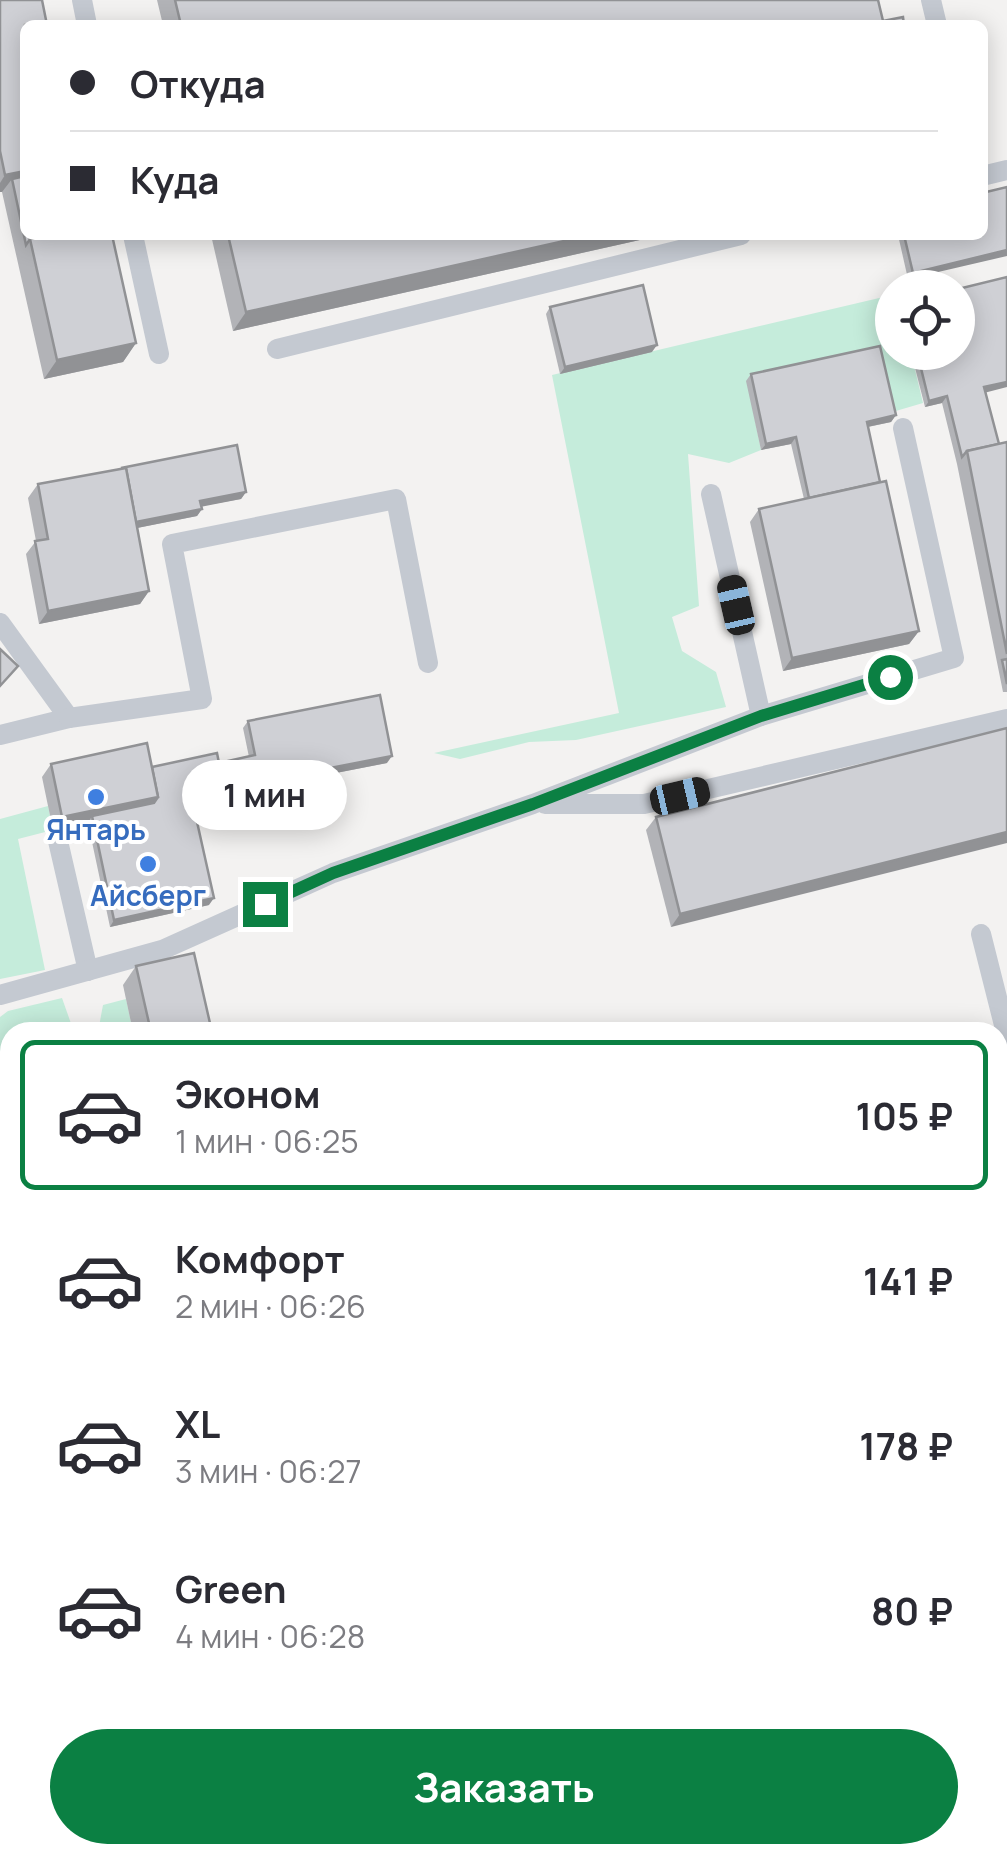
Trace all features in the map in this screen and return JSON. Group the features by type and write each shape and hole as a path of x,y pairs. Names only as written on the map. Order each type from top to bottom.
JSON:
{"lane":[{"path":"134,240 159,354"},
{"path":"277,348 720,240"},
{"path":"0,995 162,950 333,873 533,804 761,716 954,658 903,428"},
{"path":"711,494 761,716"},
{"path":"0,735 69,718 202,699 172,544 396,499 428,662"},
{"path":"0,623 69,718"},
{"path":"533,804 644,804 1007,719"},
{"path":"58,841 88,971"},
{"path":"981,934 1003,1022"}],"green space":[{"path":"875,299 875,370 915,370 923,403 889,413 747,381 761,450 729,463 688,454 699,606 672,617 682,651 716,672 726,707 576,740 529,742 460,759 434,753 619,713 552,375"},
{"path":"48,806 53,830 18,839 45,970 0,979 0,819"},
{"path":"62,998 70,1022 0,1022 8,1011"},
{"path":"126,999 131,1022 100,1022 103,1005"}],"building":[{"path":"0,0 42,0 46,20 20,20 20,172 5,175 0,151"},
{"path":"175,0 878,0 883,20 180,20"},
{"path":"20,177 20,217 12,179"},
{"path":"1007,187 1007,250 912,270 905,240 988,240 988,192"},
{"path":"30,240 113,240 136,343 57,360"},
{"path":"229,240 569,240 246,312"},
{"path":"1007,277 1007,382 984,387 999,444 967,451 962,457 947,396 929,401 921,370 975,370 975,285"},
{"path":"643,285 657,345 565,367 550,307"},
{"path":"875,347 875,370 886,370 896,415 867,422 880,482 809,498 796,437 766,444 751,374"},
{"path":"1007,442 1007,654 967,451"},
{"path":"237,445 246,492 200,501 202,509 136,522 126,468 121,468"},
{"path":"126,468 149,591 48,611 35,541 48,539 38,484"},
{"path":"886,481 919,631 792,658 759,509"},
{"path":"0,649 18,666 0,686"},
{"path":"380,695 392,756 191,795 214,898 114,920 92,816 154,803 158,797 152,767 217,753 219,763 255,755 248,721"},
{"path":"1007,728 1007,832 680,914 656,817"},
{"name":"Янтарь","path":"147,743 158,797 62,817 51,764"},
{"path":"194,953 210,1022 149,1022 136,966"}],"place":[{"name":"Янтарь","path":"96,797"},
{"name":"Айсберг","path":"148,864"}],"route":[{"path":"265,904 333,873 533,804 761,716 890,677"}]}
